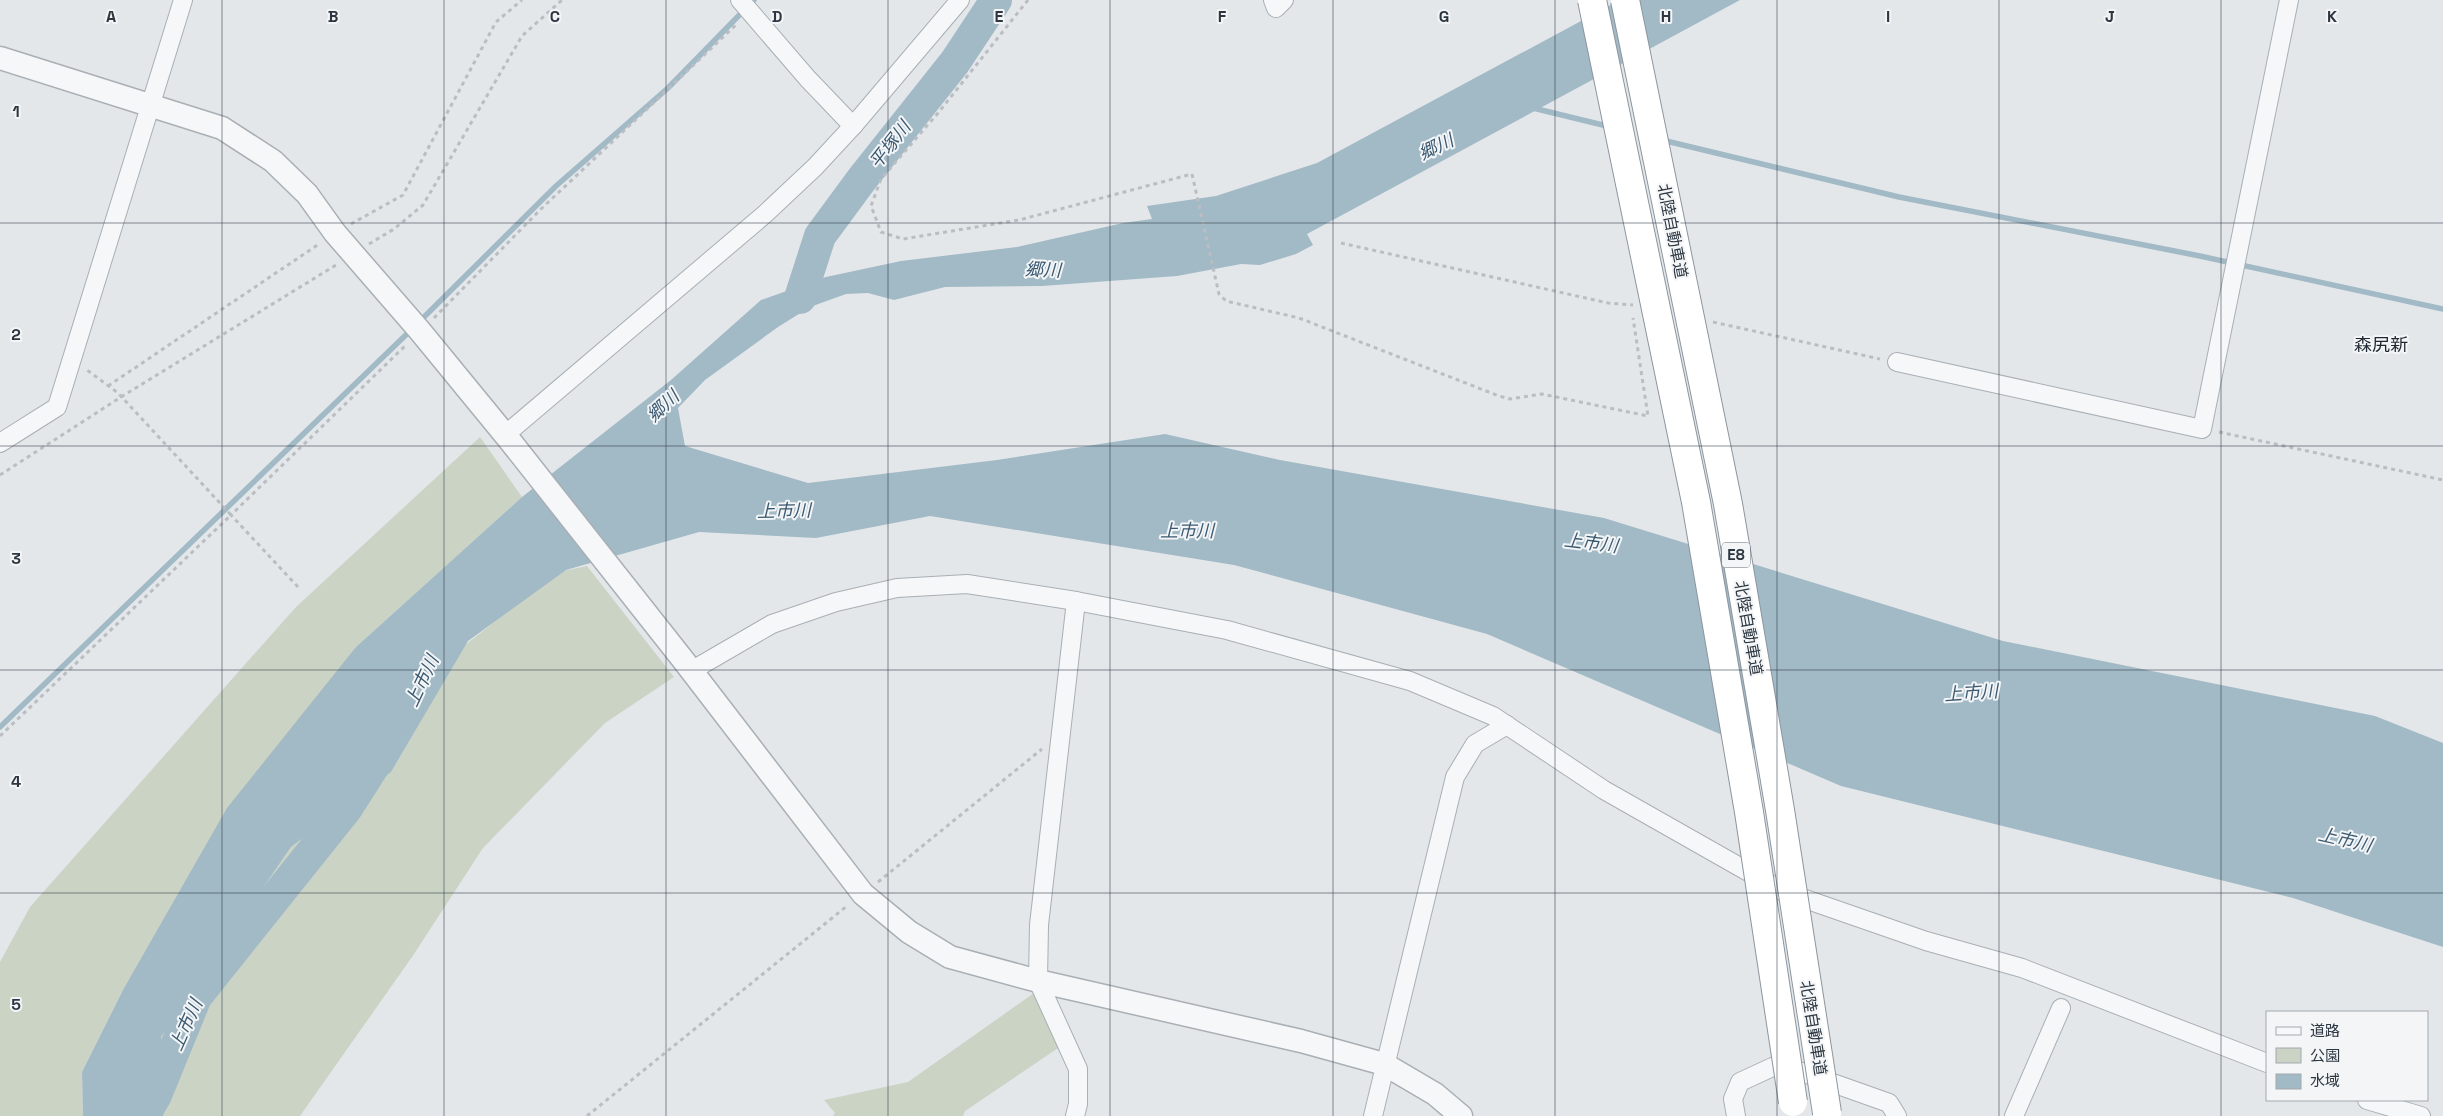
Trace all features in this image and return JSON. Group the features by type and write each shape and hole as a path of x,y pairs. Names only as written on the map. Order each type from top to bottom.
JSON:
{"highway":[{"name":"北陸自動車道","path":"1592,0 1696,502 1749,812 1793,1102"},
{"name":"北陸自動車道","path":"1625,0 1728,504 1782,820 1827,1113"}],"street":[{"path":"0,443 56,407 183,0"},
{"path":"508,438 766,214 815,167 853,126 960,0"},
{"path":"1272,0 1276,8 1284,0"},
{"path":"1897,362 2202,429 2289,0"},
{"path":"745,6 808,79 853,126"},
{"path":"0,58 222,128 273,162 307,194 335,233 420,331 508,438 687,666 862,894 909,932 950,957 1038,981 1301,1041 1384,1064 1434,1094 1461,1116"},
{"path":"687,666 772,624 836,602 897,588 967,584 1076,601 1227,630 1410,681 1493,716 1604,790 1782,891 1926,941 2022,968 2266,1063"},
{"path":"1075,1116 1078,1104 1078,1069 1038,981 1039,925 1076,601"},
{"path":"1373,1116 1384,1064 1455,777 1475,744 1506,725"},
{"path":"2014,1116 2060,1008"},
{"path":"1736,1116 1734,1099 1740,1082 1779,1064 1889,1103 1896,1116"},
{"path":"2369,1101 2395,1113 2421,1116"}],"path":[{"path":"108,386 335,233 403,195 496,22 522,0"},
{"path":"364,247 394,229 423,206 522,36 562,0"},
{"path":"1028,0 938,113 881,179 871,206 881,232 903,239 1019,220 1192,174 1219,294 1226,301 1299,318 1499,396 1510,398 1542,394 1648,416 1631,305"},
{"path":"0,736 420,331 745,6"},
{"path":"1341,243 1608,303 1640,307"},
{"path":"0,475 121,397 343,261"},
{"path":"1707,321 1897,362"},
{"path":"72,358 121,397 298,587"},
{"path":"2202,429 2443,480"},
{"path":"587,1116 1062,732"}],"green space":[{"path":"480,437 522,497 356,647 123,990 82,1072 83,1116 0,1116 0,962 30,907 296,607"},
{"path":"587,566 674,677 605,723 483,848 412,957 300,1116 163,1116 161,1037 291,847 391,772 465,645 558,572"},
{"path":"1034,993 1070,1040 965,1111 963,1116 833,1116 835,1113 824,1100 908,1082"}],"water":[{"name":"郷川","path":"1620,0 1740,0 1307,234 1313,245 1296,254 1260,265 1241,264 1177,276 1042,286 945,287 894,300 868,293 846,294 810,307 778,327 705,380 678,408 685,446 808,483 997,460 1165,434 1280,460 1604,518 2003,641 2375,716 2443,743 2443,947 2293,898 1841,786 1487,634 1234,565 930,516 816,538 699,532 566,570 468,641 391,772 291,847 161,1037 163,1116 83,1116 82,1072 123,990 227,808 356,647 522,497 671,380 761,300 826,277 901,261 1017,247 1123,223 1152,219 1147,206 1216,196 1317,163"}],"waterway":[{"path":"419,322 556,186 668,88 754,0"},
{"name":"平塚川","path":"800,298 820,236 862,179 955,62 996,0"},
{"path":"1533,108 1611,127"},
{"path":"1662,140 1899,197 2200,256 2443,309"},
{"path":"0,727 412,329"},
{"name":"上市川","path":"144,1116 156,1095 196,997 347,808 375,764"}],"district":[{"name":"森尻新","path":"2381,345"}]}
